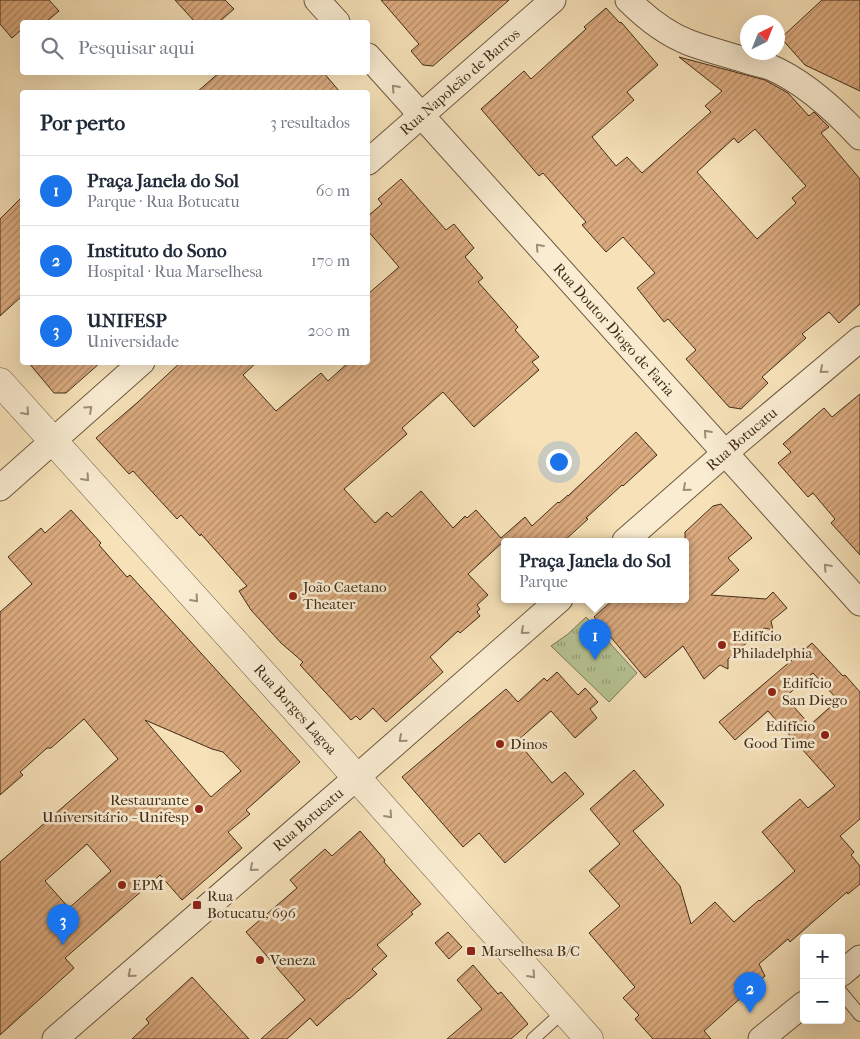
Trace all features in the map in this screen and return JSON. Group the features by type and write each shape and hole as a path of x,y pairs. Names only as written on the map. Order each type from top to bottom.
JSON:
{"street":[{"path":"317,0 335,20"},
{"name":"Rua Napoleão de Barros","path":"370,160 553,0"},
{"path":"628,0 642,14 662,29 688,42 770,68 794,80 821,98 860,138"},
{"name":"Rua Doutor Diogo de Faria","path":"370,58 860,603"},
{"name":"Rua Botucatu","path":"628,538 725,453 860,339"},
{"path":"0,488 139,365"},
{"name":"Rua Borges Lagoa","path":"0,382 589,1039"},
{"name":"Rua Botucatu","path":"56,1039 555,603"},
{"path":"761,1039 800,1007"}],"lane":[{"path":"845,997 860,1015"},
{"path":"533,1039 564,1011"}],"green space":[{"path":"586,617 637,673 609,702 551,646 568,634"}],"building":[{"path":"0,0 49,0 59,11 48,20 20,20 20,31 12,38 0,24"},
{"path":"175,0 225,0 234,9 221,20 193,20"},
{"path":"381,0 509,0 433,66 423,65 411,51 419,44"},
{"path":"822,0 860,0 860,91 805,65 785,42 785,34"},
{"path":"606,8 621,22 658,65 627,92 634,100 592,137 616,166 627,157 642,173 711,112 705,106 722,91 679,57 765,80 788,93 809,116 814,112 829,127 821,133 860,179 860,304 839,323 829,312 802,334 806,338 762,377 768,383 741,409 729,407 686,359 696,350 668,319 664,322 637,288 655,273 623,237 606,252 582,225 586,222 543,173 539,176 481,109 524,71 531,79 586,29 584,27","holes":["755,129 806,186 792,198 796,203 757,239 697,172 734,138 738,143"]},
{"path":"217,75 326,75 338,90 199,90"},
{"path":"401,179 446,230 454,224 474,248 465,257 483,278 478,282 518,327 515,330 539,357 532,362 539,370 474,427 443,392 402,428 407,434 344,489 375,523 387,512 392,517 421,491 453,528 465,516 467,518 476,510 501,538 501,544 468,574 488,595 477,605 480,609 477,612 480,616 460,633 458,631 430,657 443,672 386,722 373,708 360,720 356,716 351,720 300,665 303,662 281,643 251,610 239,591 247,586 201,534 200,536 181,515 177,519 133,471 129,474 96,438 178,365 254,365 243,375 276,411 321,373 328,381 346,365 370,365 370,292 399,267 370,233 370,214 382,204 378,199"},
{"path":"20,199 20,298 0,316 0,219"},
{"path":"31,365 98,365 66,393 54,393"},
{"path":"860,394 860,555 831,523 835,519 813,493 808,497 778,463 791,452 783,444 824,408 832,417"},
{"path":"636,432 657,455 586,518 588,519 567,538 501,538 525,517 532,526 558,502 568,496"},
{"path":"721,504 752,538 728,558 739,570 711,595 766,599 773,592 787,608 771,621 773,630 764,628 728,659 728,669 720,665 704,679 683,646 645,678 594,617 610,603 689,603 689,538 685,538 685,532 713,506"},
{"path":"71,510 101,543 99,545 127,577 130,575 300,762 246,810 250,814 228,832 242,848 182,900 160,875 65,958 74,968 0,1035 0,862 118,759 84,719 20,772 23,775 0,795 0,612 32,584 8,557 41,528 45,533","holes":["145,720 223,752 241,771 211,797","87,844 111,871 69,908 45,881"]},
{"path":"812,643 860,692 860,819 840,836 854,852 851,855 860,866 860,884 848,894 847,892 790,942 788,939 759,964 765,976 704,1031 711,1039 653,1039 635,1019 639,1015 623,998 635,987 589,933 620,906 589,871 620,844 590,809 634,770 664,805 633,831 680,886 691,924 715,902 734,922 795,871 762,832 800,799 808,808 835,786 768,711 735,740 719,722","holes":["813,673 838,700 810,725 785,697"]},
{"path":"557,672 578,695 585,688 598,702 590,709 597,718 575,738 551,711 517,741 552,783 565,772 584,794 505,863 479,833 463,847 402,777 506,689 518,702 544,678 547,681"},
{"path":"360,831 421,904 411,912 413,914 377,945 387,956 372,969 377,974 317,1026 310,1018 287,1039 261,1039 305,1000 246,932 297,888 290,880 325,849 332,856"},
{"path":"448,932 462,947 449,959 435,943"},
{"path":"473,965 498,994 501,992 528,1024 511,1039 447,1039 482,1009 457,980"},
{"path":"192,977 249,1039 132,1039 149,1023 146,1019"}],"place":[{"name":"João Caetano Theater","path":"293,596"},
{"name":"Edifício Philadelphia","path":"722,645"},
{"name":"Praça Janela do Sol","path":"595,660"},
{"name":"Edifício San Diego","path":"772,692"},
{"name":"Edifício Good Time","path":"825,735"},
{"name":"Dinos","path":"500,744"},
{"name":"Restaurante Universitário - Unifesp","path":"199,809"},
{"name":"EPM","path":"122,885"},
{"name":"Rua Botucatu, 696","path":"197,905"},
{"name":"UNIFESP","path":"63,945"},
{"name":"Marselhesa B/C","path":"471,951"},
{"name":"Veneza","path":"260,960"},
{"name":"Instituto do Sono","path":"750,1013"}]}
